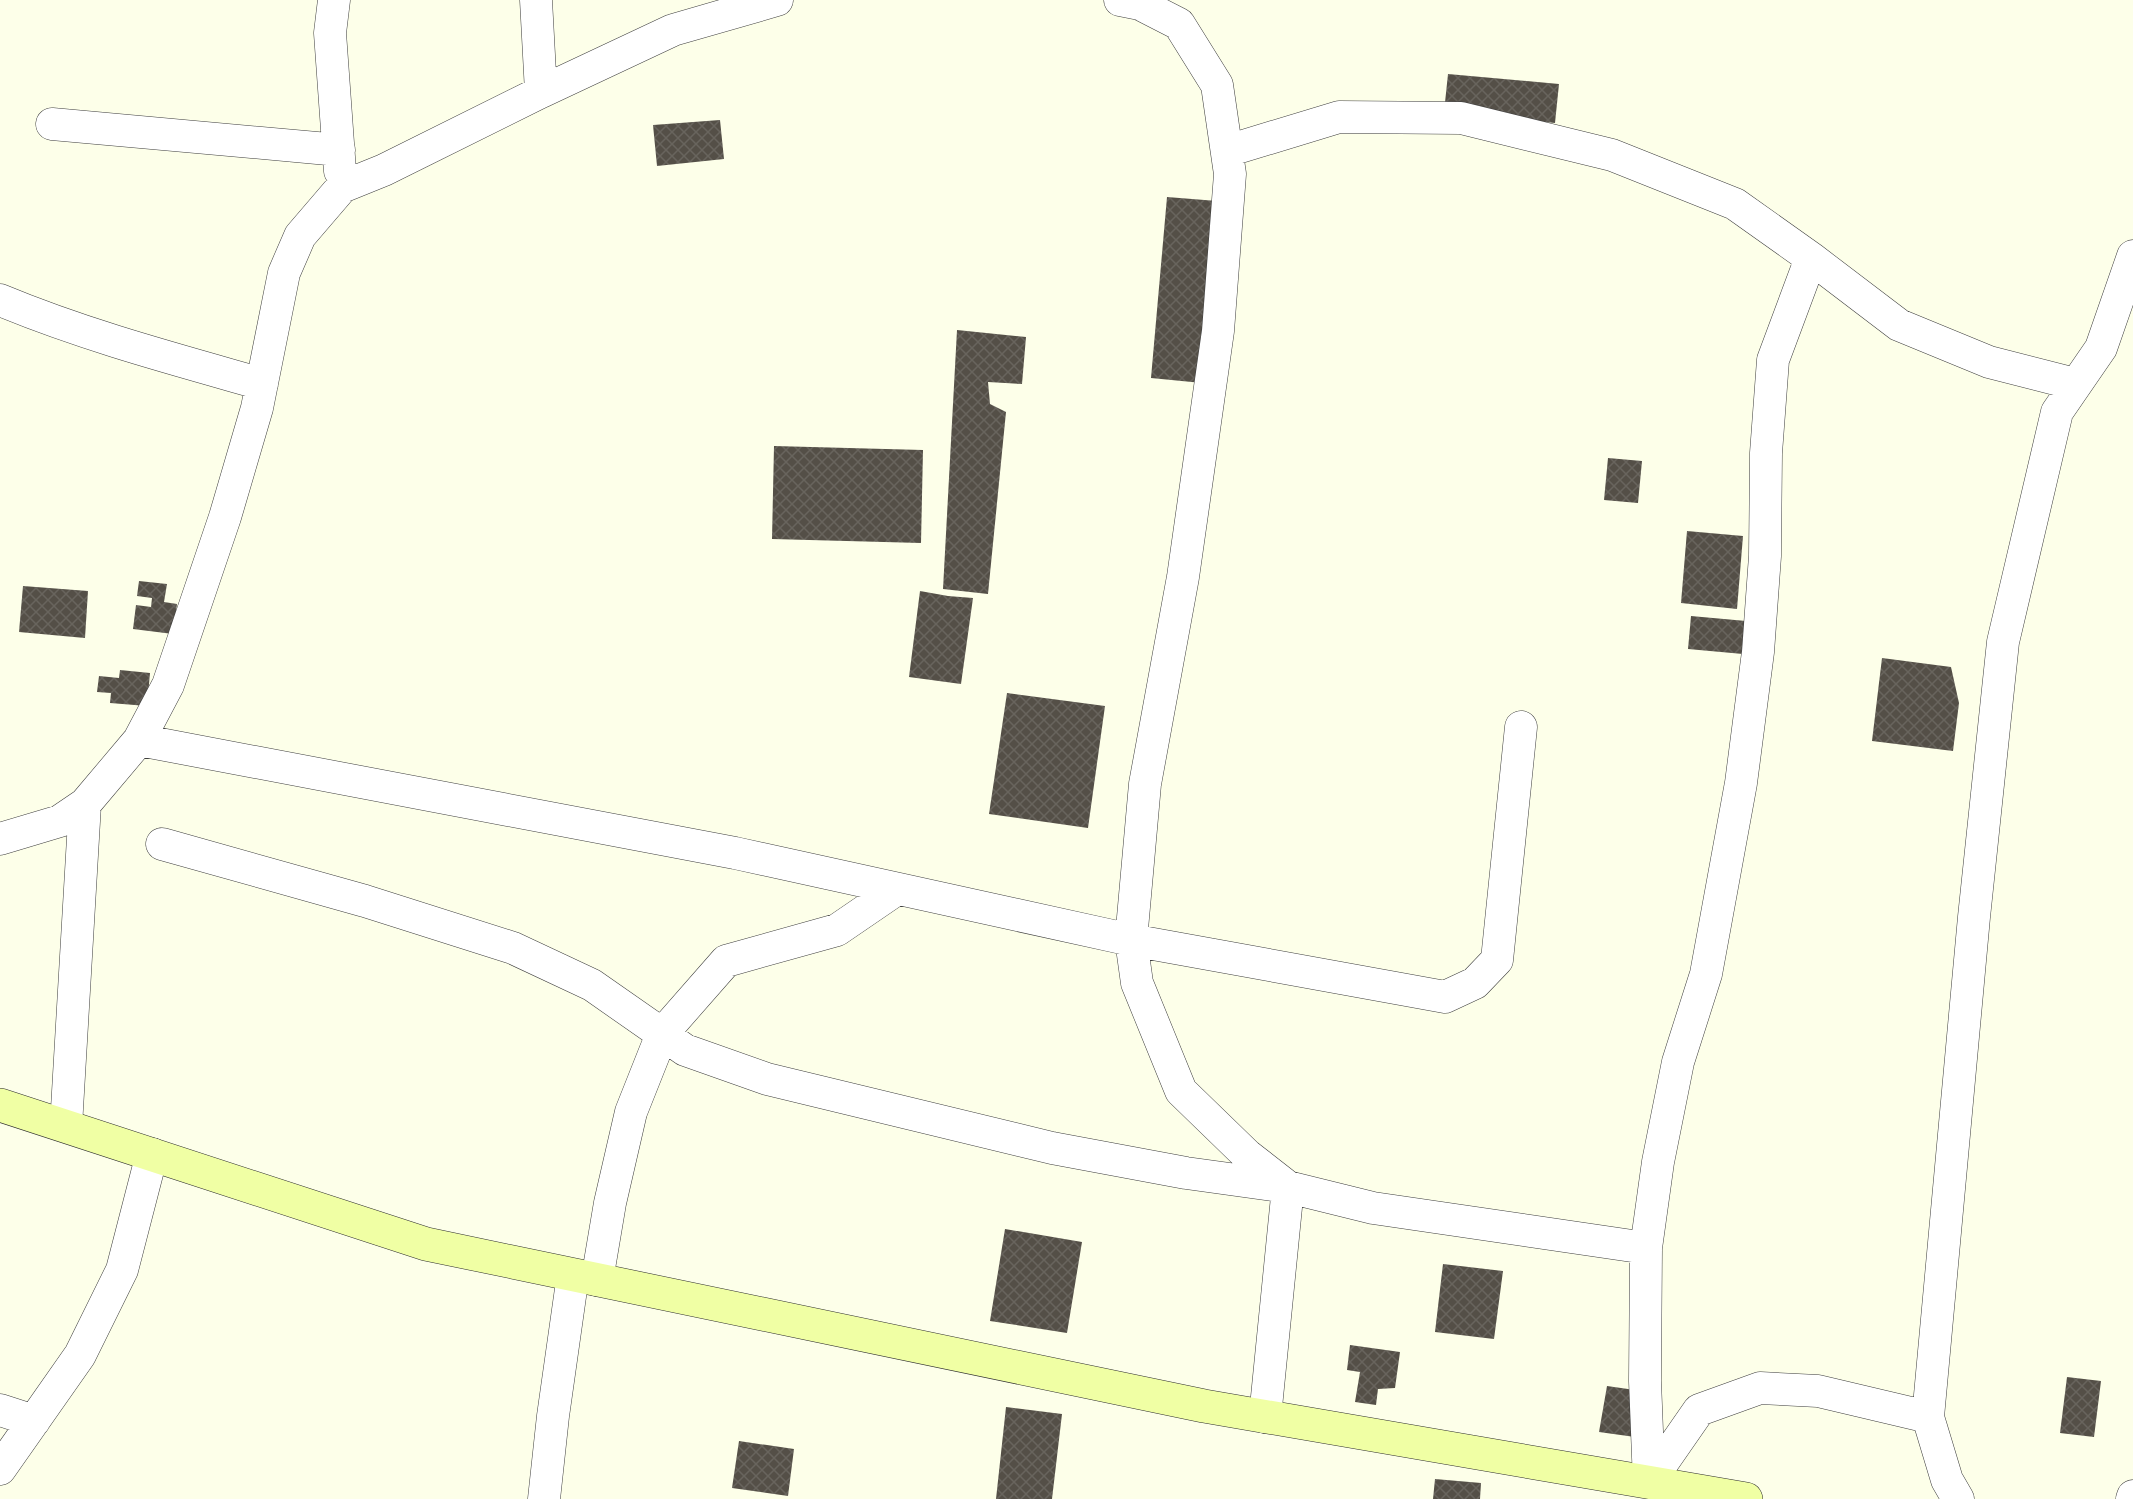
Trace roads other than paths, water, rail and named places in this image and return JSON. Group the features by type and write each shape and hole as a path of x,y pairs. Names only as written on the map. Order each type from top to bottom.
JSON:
{"street":[{"path":"334,0 330,33 342,187"},
{"path":"536,0 541,92"},
{"path":"0,839 60,821 85,804 139,740 168,685 225,517 257,408 284,273 300,236 342,187 384,170 673,30 777,0"},
{"path":"1120,0 1167,6 1179,24 1217,85 1230,174 1218,331 1183,577 1145,784 1131,940 1137,982 1181,1091 1247,1155 1288,1187"},
{"path":"1227,151 1339,117 1461,118 1622,159 1735,204 1899,324 1989,362 2075,384"},
{"path":"52,124 339,150"},
{"path":"1958,1499 1947,1480 1928,1417 1972,929 2002,642 2056,412 2101,348 2133,256"},
{"path":"1649,1482 1645,1381 1646,1248 1658,1162 1678,1062 1706,974 1741,783 1759,631 1765,556 1766,453 1773,360 1811,258"},
{"path":"0,300 41,317 170,358 262,384"},
{"path":"139,740 723,851 1131,940 1445,997 1475,983 1497,960 1521,727"},
{"path":"66,1126 85,804"},
{"path":"162,844 364,901 513,948 592,985 685,1050 767,1079 1052,1148 1186,1173 1288,1187 1373,1208 1646,1248"},
{"path":"544,1499 553,1416 585,1278 610,1203 631,1112 662,1034 726,962 837,930 897,889"},
{"path":"0,1105 426,1244 1204,1406 1746,1499"},
{"path":"0,1469 80,1356 122,1270 152,1154"},
{"path":"1265,1417 1288,1187"},
{"path":"1649,1482 1699,1410 1760,1388 1818,1392 1928,1417"},
{"path":"0,1410 34,1421"}]}
